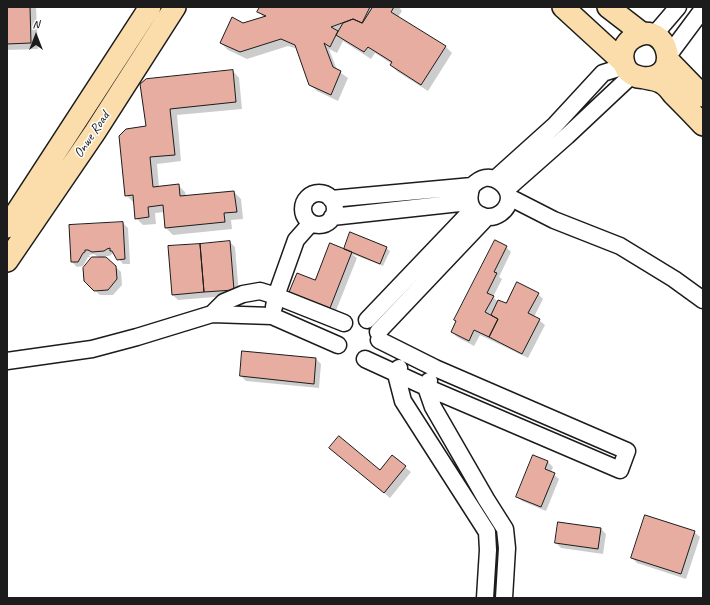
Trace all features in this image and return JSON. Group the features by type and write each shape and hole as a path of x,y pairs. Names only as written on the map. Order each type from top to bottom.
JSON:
{"main road":[{"name":"Onwe Road","path":"7,227 150,7"},
{"name":"Onwe Road","path":"7,261 95,132 175,7"},
{"path":"563,7 630,70 645,79 653,78 660,74 665,68 668,58 667,50 664,44 608,7"},
{"path":"649,35 636,36 625,46 623,54 630,70 662,82 703,125"},
{"path":"668,58 703,96"},
{"path":"77,120 95,132"}],"street":[{"path":"649,35 678,7"},
{"path":"668,58 703,9"},
{"path":"495,179 555,124 603,73 630,70"},
{"path":"630,70 587,117 508,193 507,205 502,212 495,216 487,217 479,215 471,206 469,194 472,186 478,181 486,178 495,179 502,183 508,193 554,220 620,246 674,279 703,300"},
{"path":"574,104 587,117"},
{"path":"331,199 472,186"},
{"path":"320,193 326,195 331,199 334,205 332,217 328,222 323,224 317,225 311,223 303,214 305,201 314,194 320,193"},
{"path":"332,217 471,206"},
{"path":"365,358 396,374 620,470 627,451 405,354 375,331 359,318 351,319 344,323 339,330 337,338 338,346 342,353 357,360 372,354 377,348 375,331 435,259 471,206"},
{"path":"435,259 487,217"},
{"path":"272,316 276,296 296,240 311,223"},
{"path":"212,314 224,302 243,294 260,291 344,323"},
{"path":"7,361 92,349 212,314 272,316 338,346"},
{"path":"405,354 396,374 403,401 487,532 488,550 485,598"},
{"path":"435,368 426,387 433,407 505,529 507,548 504,598"}],"building":[{"path":"7,7 30,7 31,43 7,44"},
{"path":"260,7 370,7 362,23 353,19 331,27 338,31 330,47 324,43 333,67 341,71 331,95 309,85 295,45 281,39 240,52 220,43 232,17 243,23 266,16 257,12"},
{"path":"373,7 394,7 391,12 446,46 421,85 390,65 392,62 368,47 364,52 336,35 343,23 353,19 362,23"},
{"path":"233,70 236,102 170,109 175,155 150,157 153,187 179,184 180,196 234,191 237,212 224,213 225,222 165,228 163,205 148,207 149,217 135,219 133,195 125,196 119,136 126,129 146,126 140,84 146,79"},
{"path":"123,222 125,259 117,260 112,251 110,251 110,248 104,251 92,252 85,250 78,262 71,262 69,225"},
{"path":"350,232 387,247 380,264 344,249"},
{"path":"495,240 507,246 494,272 497,273 487,293 494,296 485,312 498,319 489,337 474,330 469,341 451,332 456,321 454,320"},
{"path":"230,241 234,290 204,292 200,244"},
{"path":"330,243 352,252 330,308 289,292 297,273 315,280"},
{"path":"200,244 204,292 172,295 168,246"},
{"path":"92,257 106,257 116,266 117,279 108,290 94,291 84,281 83,268"},
{"path":"517,282 539,293 528,313 540,319 522,354 489,337 498,319 491,315 498,300 506,303"},
{"path":"242,351 316,358 314,384 240,376"},
{"path":"339,436 380,470 392,455 406,466 384,493 329,448"},
{"path":"533,455 548,461 545,469 555,473 541,507 516,497"},
{"path":"645,515 695,531 681,574 631,558"},
{"path":"558,522 601,528 598,549 555,543"}]}
